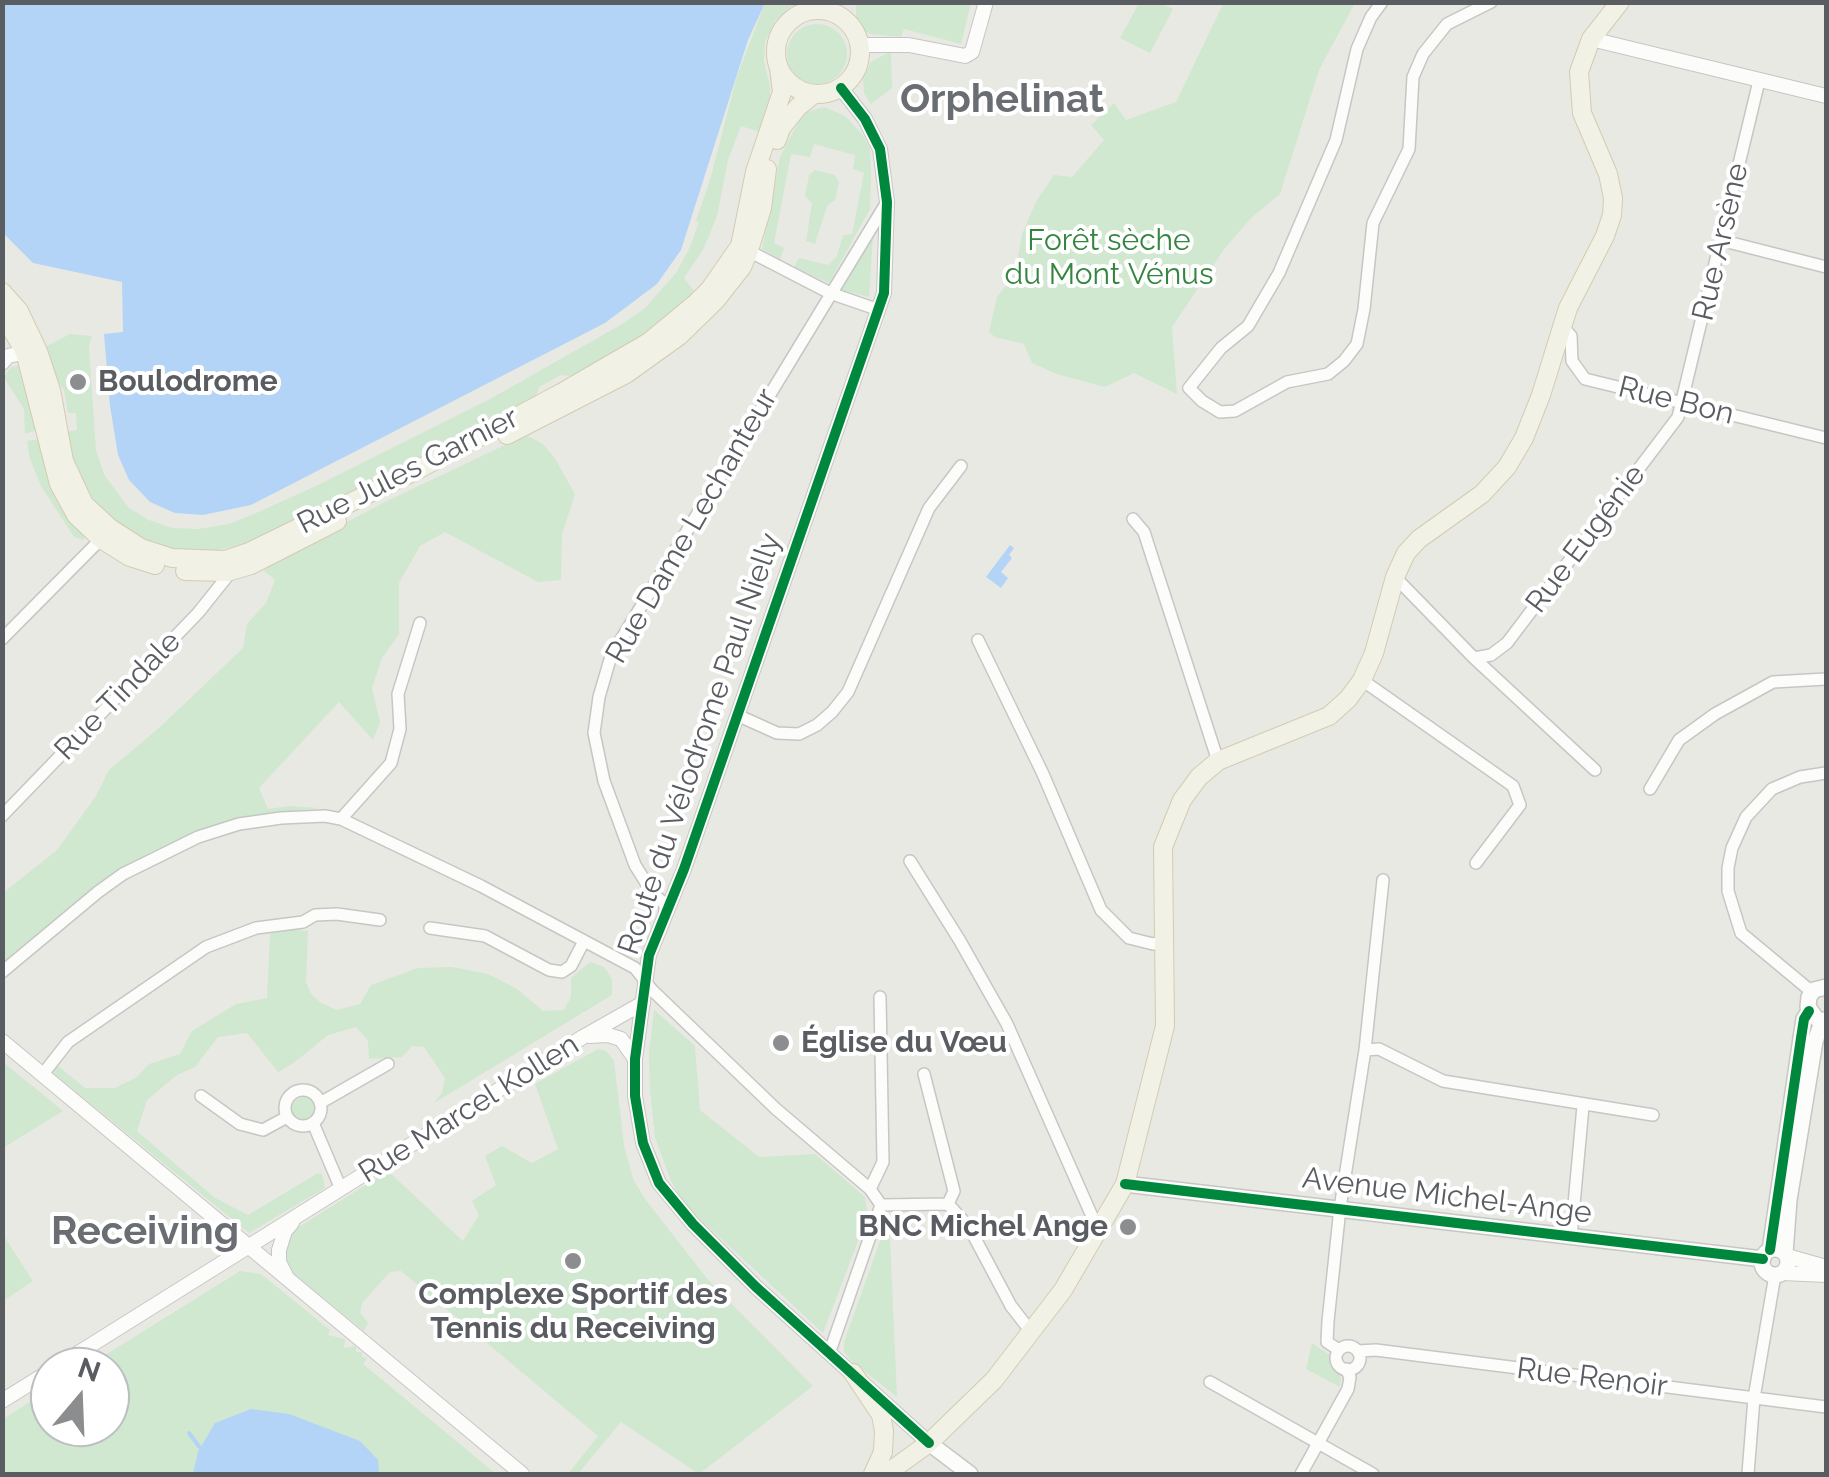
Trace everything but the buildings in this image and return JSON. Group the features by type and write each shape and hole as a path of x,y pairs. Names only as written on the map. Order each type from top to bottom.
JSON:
{"main road":[{"path":"847,22 850,2"},
{"path":"886,1474 929,1443 992,1383 1032,1333 1099,1232 1125,1184 1165,1026 1163,847 1169,827 1191,788 1218,761 1329,716 1362,680 1406,553 1419,539 1472,504 1514,456 1532,420 1576,290 1612,215 1608,174 1582,113 1579,72 1591,39 1620,2"},
{"path":"814,7 847,22 860,45 857,69 841,88 814,94 793,86 779,68 777,44 781,33 797,16 814,7"},
{"name":"Rue Jules Garnier","path":"2,312 31,351 52,394 64,461 84,504 140,548 172,558 225,560 513,418 663,330 710,289 740,252 755,172 782,92 779,68"},
{"name":"Rue Jules Garnier","path":"2,292 20,311 59,484 76,515 101,539 130,557 166,568 226,572 251,565 587,395 642,364 679,336 716,300 712,295 728,274 762,208 766,170 782,128 814,94"},
{"path":"2,305 18,324 31,351"},
{"path":"642,364 643,352 658,343 663,330"},
{"path":"1776,1254 1787,1268 1778,1274 1766,1271 1776,1254 1789,1200 1820,1017 1808,1002 1821,987"},
{"name":"Avenue Michel-Ange","path":"1125,1184 1570,1237 1776,1254"},
{"path":"852,1373 881,1415 883,1452 874,1474"},
{"path":"929,1443 970,1474"}],"street":[{"path":"860,45 910,45 964,56 972,52 986,2"},
{"path":"1382,2 1371,17 1358,50 1336,140 1278,273 1248,326 1221,348 1188,388 1220,412 1235,411 1287,382 1328,374 1344,362 1357,344 1373,223 1408,148 1413,77 1423,54 1447,24 1491,2"},
{"path":"1591,39 1826,96"},
{"name":"Rue Arsène","path":"1682,402 1759,81"},
{"name":"Route du Vélodrome Paul Nielly","path":"841,88 864,118 880,149 887,202 886,277 879,310 665,921 649,955 634,1096 640,1128 659,1183 693,1224 756,1288 929,1443"},
{"name":"Rue Dame Lechanteur","path":"665,921 665,904 652,894 635,865 604,781 594,733 611,656 887,202"},
{"path":"1720,240 1826,267"},
{"path":"740,252 879,310"},
{"name":"Rue Bon","path":"1562,326 1571,336 1572,361 1585,379 1826,438"},
{"path":"2,363 8,356 31,351"},
{"name":"Rue Eugénie","path":"1474,658 1491,655 1507,643 1674,424 1682,402"},
{"path":"737,715 777,732 798,734 832,712 848,692 929,508 961,466"},
{"path":"84,504 88,518 102,534 101,539"},
{"path":"1133,520 1144,532 1218,761"},
{"path":"2,639 101,539 106,536 131,551 140,548"},
{"path":"187,560 199,568 222,567 226,572 230,564 262,552 266,543"},
{"name":"Rue Tindale","path":"2,816 198,613 226,578 226,572"},
{"path":"1395,577 1474,658 1595,770"},
{"path":"341,820 391,763 400,728 398,694 420,623"},
{"path":"978,640 1101,910 1129,938 1153,944 1164,942"},
{"path":"1650,789 1679,740 1726,707 1773,682 1826,679"},
{"path":"1362,680 1513,786 1520,805 1476,863"},
{"path":"1821,987 1741,933 1728,891 1728,868 1746,817 1772,788 1800,777 1826,774"},
{"path":"2,972 123,874 198,837 238,824 281,818 325,816 341,820 481,886 635,968 776,1109 870,1189 881,1205"},
{"path":"910,861 1007,1024 1099,1232"},
{"path":"1339,1350 1328,1342 1327,1334 1340,1208 1366,1050 1383,880"},
{"path":"43,1074 68,1042 206,948 256,928 302,922 315,915 380,920"},
{"path":"430,928 485,936 549,970 562,972 571,966 584,941"},
{"path":"870,1189 884,1162 880,997"},
{"name":"Rue Marcel Kollen","path":"88,1347 643,1003"},
{"path":"583,1037 614,1036 626,1043 636,1059"},
{"path":"2,1041 522,1474"},
{"path":"1366,1050 1379,1049 1443,1081 1653,1114"},
{"path":"320,1103 388,1064"},
{"path":"924,1074 954,1191 948,1204"},
{"path":"308,1091 320,1103 320,1114 313,1123 296,1125 287,1117 287,1100 296,1092 308,1091"},
{"path":"200,1096 240,1124 262,1130 287,1117"},
{"path":"1570,1237 1583,1106"},
{"path":"313,1123 341,1189"},
{"path":"881,1205 948,1204 969,1228 1012,1306 1032,1333"},
{"path":"830,1351 881,1205"},
{"path":"289,1281 279,1262 279,1250 285,1232 297,1217"},
{"path":"1776,1254 1826,1267"},
{"path":"1748,1474 1754,1398 1778,1274 1826,1275"},
{"path":"1339,1350 1348,1346 1358,1351 1357,1366 1346,1369"},
{"path":"1301,1474 1348,1389 1350,1377 1337,1362 1339,1350"},
{"name":"Rue Renoir","path":"1358,1351 1826,1407"},
{"path":"1210,1382 1372,1474"},
{"name":"Rue Marcel Kollen","path":"2,1401 30,1383"}],"green space":[{"path":"856,2 971,3 961,44 904,29 901,37 870,34 861,29 856,18"},
{"name":"Forêt sèche du Mont Vénus","path":"1224,2 1355,3 1319,70 1280,194 1252,217 1225,248 1172,327 1177,394 1134,373 1105,387 1032,363 1024,344 989,332 997,297 1015,274 1022,234 1037,200 1054,175 1072,177 1104,140 1091,125 1114,103 1126,120 1176,102"},
{"path":"765,3 805,3 790,7 775,21 765,41 770,104 760,132 741,126 728,160 717,216 704,248 684,278 694,291 678,310 613,354 539,387 536,397 359,491 249,543 204,553 173,550 133,535 99,508 73,466 65,432 77,430 76,413 68,413 64,390 52,371 47,346 70,334 92,336 89,347 96,451 105,476 129,508 149,520 173,528 198,529 229,524 318,485 490,399 645,308 676,273 690,247 737,76"},
{"path":"1139,3 1160,3 1173,9 1150,53 1120,38"},
{"path":"817,24 838,33 847,54 838,75 817,84 796,75 787,54 796,33"},
{"path":"891,51 892,88 871,104 864,93 863,78 871,62"},
{"path":"824,107 845,116 863,135 870,148 871,176 870,209 829,283 794,267 799,258 828,265 837,256 843,235 852,234 864,173 853,169 855,155 814,144 810,157 791,154 774,243 784,248 780,259 762,249 780,157 800,119 807,112"},
{"path":"815,170 835,175 839,182 815,244 806,241 812,203 805,196 809,175"},
{"path":"870,235 873,236 869,297 841,290 840,283 853,269"},
{"path":"23,365 38,430 25,434 24,409 4,377 11,367"},
{"path":"526,435 543,444 554,457 575,494 562,534 561,580 538,582 445,532 420,546 399,583 399,634 382,658 372,688 380,722 373,740 339,702 259,788 268,809 319,808 241,817 153,851 95,886 3,965 3,893 57,850 96,796 109,770 243,648 247,624 266,603 275,580 264,571 271,562"},
{"path":"40,439 52,488 84,532 84,540 74,537 41,486 27,441"},
{"path":"285,929 308,931 306,982 311,994 337,1010 360,1004 371,985 418,968 452,967 488,974 517,989 543,1011 564,1010 571,997 571,978 590,962 604,967 612,979 612,995 434,1103 442,1093 445,1078 424,1047 412,1046 402,1057 369,1059 368,1041 356,1027 328,1035 278,1072 247,1033 218,1037 195,1067 177,1075 147,1100 137,1131 215,1198 248,1215 322,1174 325,1188 249,1233 53,1073 59,1060 58,1066 85,1088 115,1088 137,1077 149,1064 180,1054 192,1031 236,1004 267,998 270,934"},
{"path":"654,1010 695,1046 700,1110 759,1157 815,1154 865,1197 868,1215 823,1333 684,1203 671,1181 655,1137 650,1090"},
{"name":"Complexe Sportif des Tennis du Receiving","path":"598,1049 606,1051 614,1061 624,1145 633,1179 645,1199 709,1281 813,1386 699,1474 621,1422 578,1474 568,1474 598,1436 401,1271 390,1272 362,1303 360,1313 368,1323 364,1331 293,1273 282,1254 287,1236 297,1228 388,1171 463,1241 479,1215 472,1201 496,1185 485,1156 502,1146 532,1163 558,1149 535,1084"},
{"path":"3,1062 63,1111 3,1148"},
{"path":"304,1097 313,1100 313,1118 304,1121 295,1118 292,1109 295,1100"},
{"path":"886,1215 889,1216 897,1397 844,1352"},
{"path":"2,1233 33,1281 3,1301 2,1300"},
{"path":"240,1271 261,1274 330,1330 328,1335 345,1339 344,1348 356,1346 356,1352 367,1358 363,1364 496,1474 3,1474 3,1419 30,1402 30,1447 130,1447 130,1347 118,1347"},
{"path":"1312,1343 1331,1356 1341,1378 1340,1387 1306,1369"}],"water":[{"path":"2,3 765,3 748,40 681,250 657,284 605,323 251,505 203,515 175,513 150,502 129,480 118,455 104,334 123,332 122,282 33,263 3,233"},
{"path":"1010,545 1014,548 1009,555 1012,558 1001,572 1008,578 1001,588 986,577"},
{"path":"251,1409 289,1414 360,1441 378,1460 379,1473 193,1474 198,1452 215,1423"}],"waterway":[{"path":"189,1433 201,1449"}],"cycle path":[{"path":"841,88 865,119 880,149 887,202 884,293 684,869 649,955 635,1059 635,1096 643,1143 659,1183 693,1224 756,1287 929,1443"},
{"path":"1770,1250 1804,1019 1809,1011"},
{"path":"1125,1184 1763,1259"}],"place":[{"name":"Boulodrome","path":"78,382"},
{"name":"Église du Vœu","path":"781,1043"},
{"name":"BNC Michel Ange","path":"1128,1227"},
{"name":"Complexe Sportif des Tennis du Receiving","path":"573,1261"}],"district":[{"name":"Orphelinat","path":"1002,100"},
{"name":"Receiving","path":"145,1232"}]}
